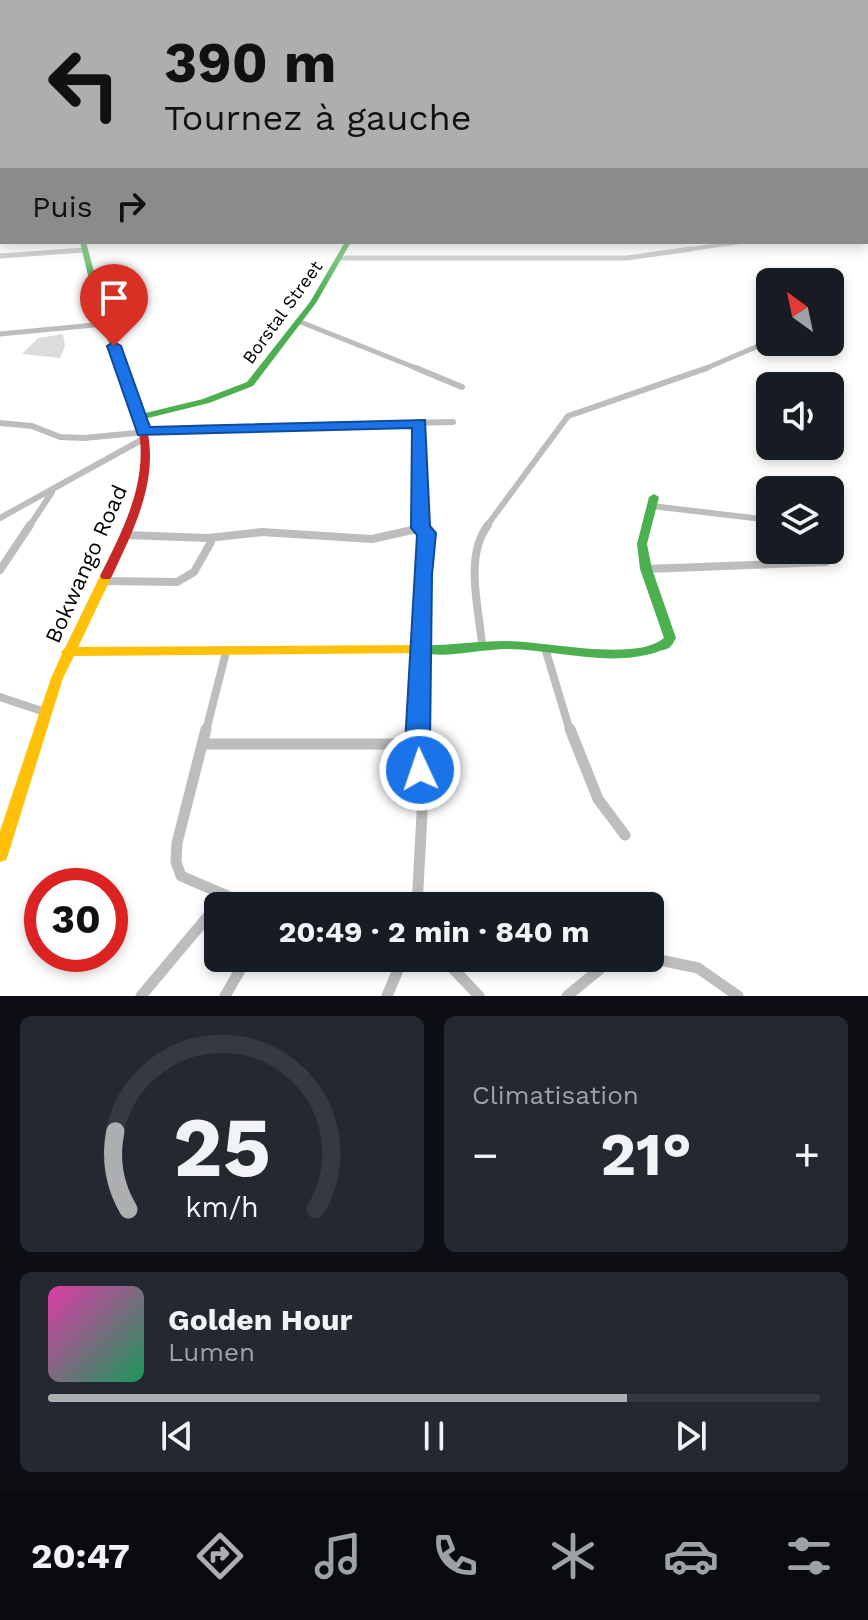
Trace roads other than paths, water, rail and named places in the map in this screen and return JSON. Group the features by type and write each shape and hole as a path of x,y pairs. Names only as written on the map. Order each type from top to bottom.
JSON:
{"street":[{"name":"Borstal Street","path":"140,417 206,401 250,384 298,321 347,244"},
{"path":"692,244 698,246"},
{"path":"340,258 615,258 719,244"},
{"path":"0,256 84,246"},
{"name":"Bokwango Road","path":"0,855 67,652 105,581 125,535 144,485 148,457 140,417 105,324 84,246"},
{"path":"298,321 462,387"},
{"path":"0,334 105,324"},
{"path":"482,645 475,557 480,535 563,420 643,388 708,368 756,347"},
{"path":"0,423 32,426 60,437 113,437 453,422"},
{"path":"418,892 423,795 418,744 422,575 427,533 421,528 420,423"},
{"path":"0,518 144,435"},
{"path":"0,570 54,489"},
{"path":"67,652 226,652 388,647 448,651 482,645 621,654 666,644 670,638 646,569 642,544 653,502 756,518"},
{"path":"125,535 208,538 262,532 372,539 421,528"},
{"path":"105,581 177,582 194,572 211,542 208,538"},
{"path":"646,569 775,564"},
{"path":"545,648 572,733 608,821 625,835"},
{"path":"216,892 181,876 176,862 177,843 226,652"},
{"path":"0,697 45,712"},
{"path":"202,744 418,744"},
{"path":"141,996 204,921"},
{"path":"664,959 719,975 738,996"},
{"path":"225,996 239,972"},
{"path":"387,996 397,972"},
{"path":"456,972 479,996"},
{"path":"567,996 596,972"}]}
